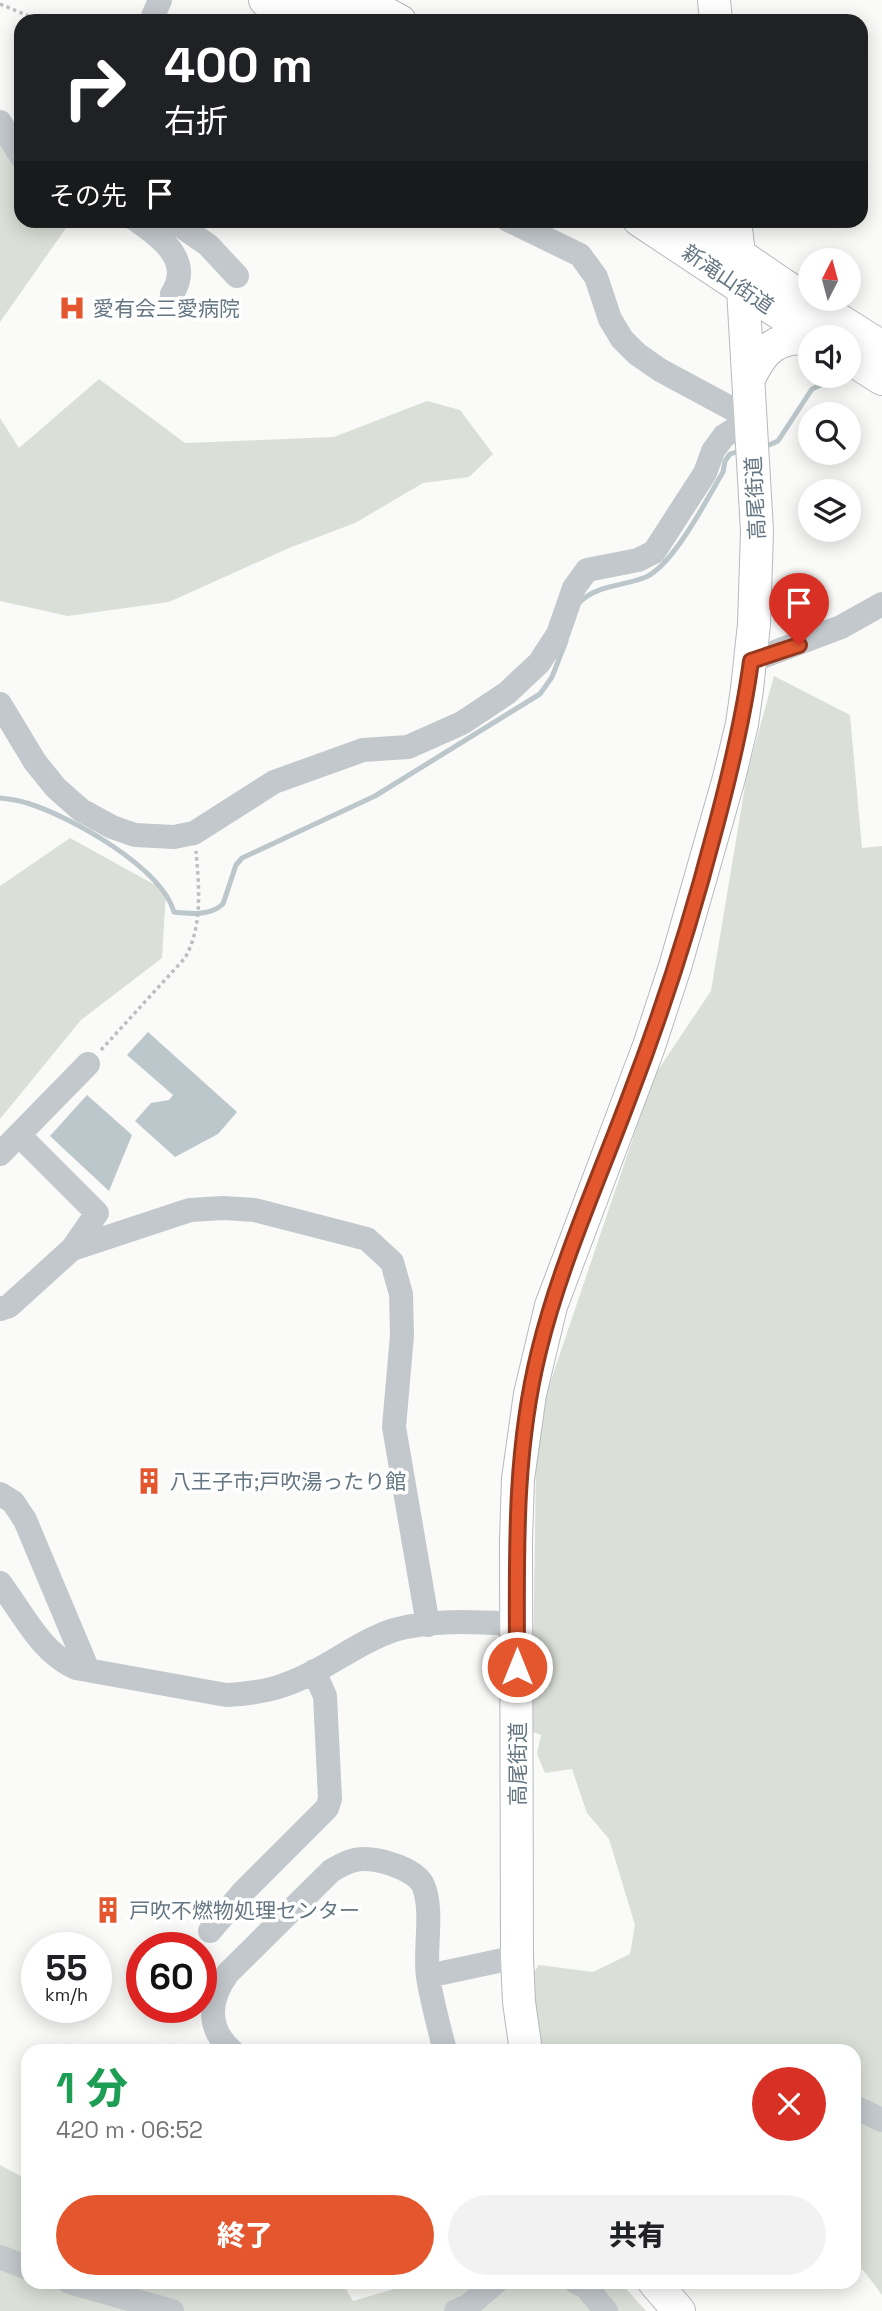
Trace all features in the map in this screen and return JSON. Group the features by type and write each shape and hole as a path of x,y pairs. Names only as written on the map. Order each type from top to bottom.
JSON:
{"main road":[{"path":"264,0 293,14"},
{"path":"315,0 364,6 383,14"},
{"name":"新滝山街道","path":"651,228 798,325"},
{"name":"新滝山街道","path":"701,228 798,294"},
{"name":"高尾街道","path":"525,2044 519,2002 517,1957 518,1479 538,1352 551,1306 649,1046 681,948 742,724 751,661 758,550 743,289 735,228"},
{"name":"新滝山街道","path":"826,312 882,347"},
{"path":"834,312 882,332"},
{"path":"749,379 757,361 769,347 790,338 798,339"},
{"path":"861,366 882,379"},
{"path":"660,2289 679,2311"}],"street":[{"path":"0,122 14,145"},
{"path":"145,228 165,244 178,262 181,273 179,284 172,294"},
{"path":"184,228 208,245 237,276"},
{"path":"0,704 35,762 56,788 81,810 112,827 135,835 174,837 194,833 274,782 363,750 408,747 462,723 507,693 540,663 558,634 574,588 587,570 638,560 654,552 705,473 713,451 724,436 751,419 660,370 637,354 622,339 610,319 596,277 580,256 524,228"},
{"path":"751,661 841,627 882,604"},
{"path":"0,1154 88,1064"},
{"path":"0,1309 9,1306 72,1249 97,1213 19,1135"},
{"path":"72,1249 190,1210 223,1208 255,1210 368,1239 392,1262 401,1294 402,1335 394,1427 428,1625"},
{"path":"0,1494 13,1502 25,1520 88,1670"},
{"path":"0,1583 48,1649 62,1661 88,1670 226,1695 249,1694 285,1685 365,1642 396,1630 473,1622 517,1624"},
{"path":"210,1931 242,1893 327,1808 330,1800 325,1696 314,1671"},
{"path":"226,2044 215,2025 214,1998 219,1985 331,1871 357,1859 377,1860 409,1871 422,1882 428,1898 428,1976 443,2044"},
{"path":"428,1976 517,1957"},
{"path":"861,2110 882,2120"},
{"path":"0,2257 21,2265"},
{"path":"94,2289 172,2311"},
{"path":"456,2311 468,2306 488,2289"},
{"path":"588,2289 606,2311"}],"path":[{"path":"0,5 23,14"},
{"path":"88,1064 185,958 192,946 197,925 199,882 194,833"}],"shaded area":[{"path":"0,137 14,149 14,228 66,228 0,322"},
{"path":"99,379 185,443 334,437 427,401 460,410 493,454 469,477 423,483 355,523 289,548 169,602 68,616 0,601 0,418 19,448"},
{"path":"774,676 850,715 862,848 882,846 882,2295 861,2269 861,2044 532,2044 523,1987 539,1965 593,1972 630,1954 635,1925 609,1839 587,1813 572,1769 545,1773 537,1754 541,1735 532,1732 536,1465 547,1392 654,1076 711,991 747,774"},
{"path":"70,838 166,891 162,958 81,1020 0,1119 0,886"},
{"path":"148,1032 237,1112 218,1134 175,1157 135,1121 151,1103 169,1100 173,1095 127,1055"},
{"path":"87,1095 132,1135 109,1191 50,1136"},
{"path":"0,2165 21,2176 21,2289 346,2289 353,2301 394,2289 626,2289 646,2311 0,2311"}],"waterway":[{"path":"769,445 778,441 814,388"},
{"path":"580,602 594,592 638,580 657,570 689,530 723,472 725,461 730,454 739,451"},
{"path":"0,798 20,801 45,810 89,831 112,846 152,878 166,895 174,912 194,914 212,911 223,904 236,865 242,858 375,796 540,694 552,677 566,641"}],"place":[{"name":"愛有会三愛病院","path":"72,308"},
{"name":"八王子市;戸吹湯ったり館","path":"149,1481"},
{"name":"戸吹不燃物処理センター","path":"108,1910"}],"route":[{"path":"517,1667 518,1479 525,1422 544,1329 649,1046 675,967 729,778 742,724 751,661 799,645"}]}
